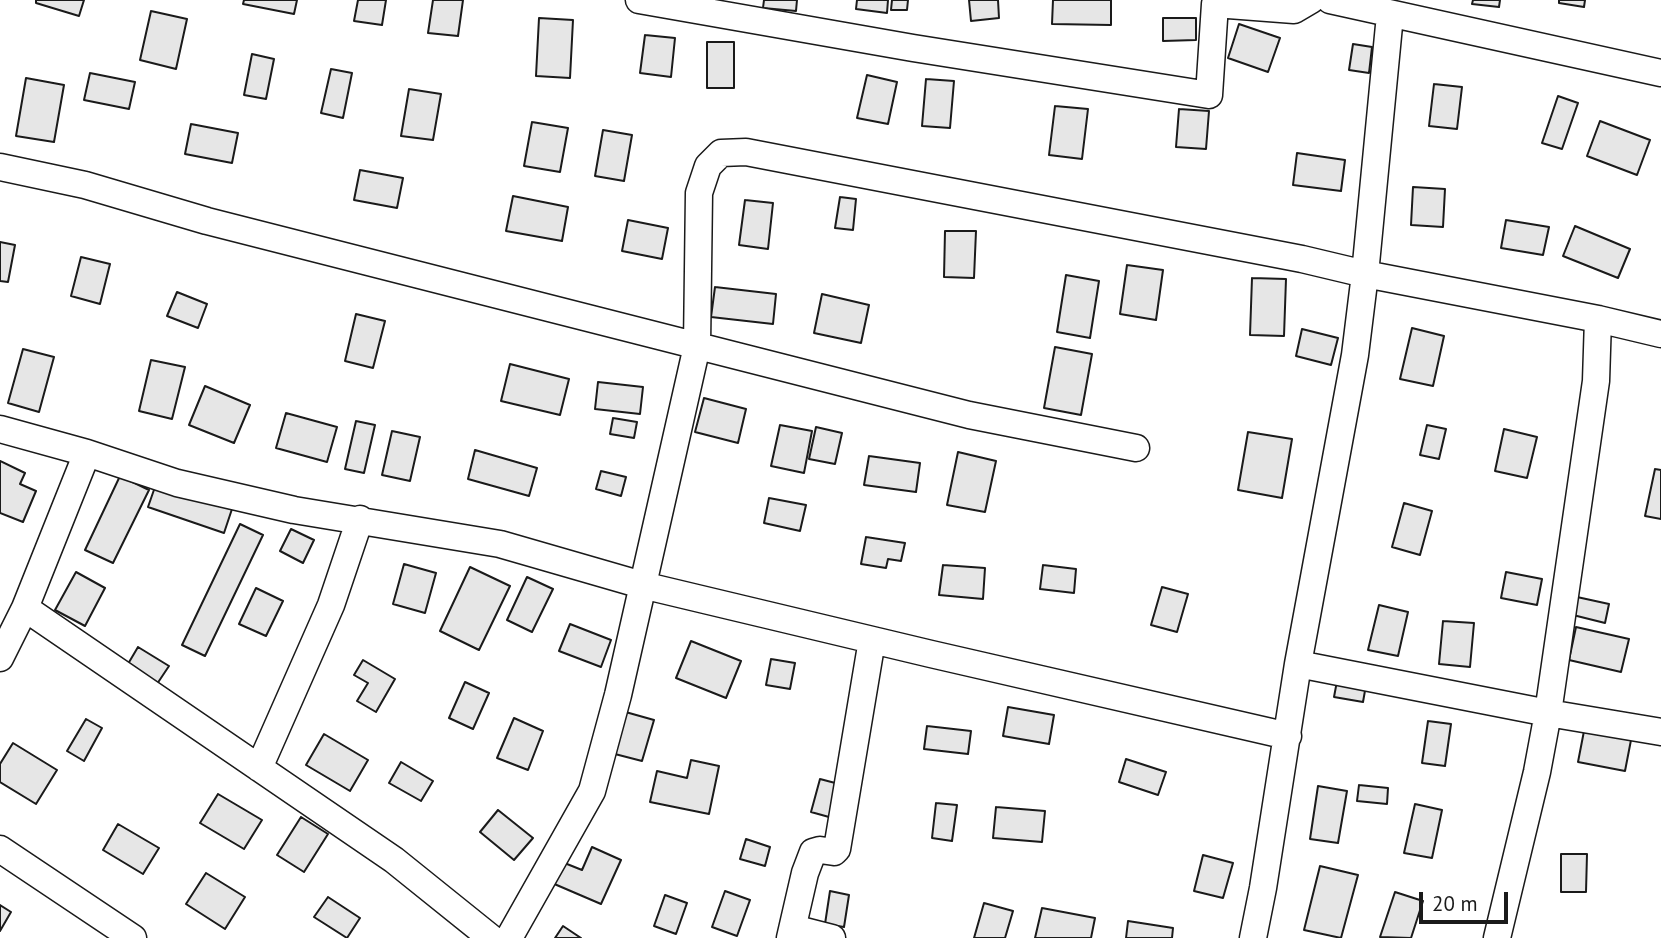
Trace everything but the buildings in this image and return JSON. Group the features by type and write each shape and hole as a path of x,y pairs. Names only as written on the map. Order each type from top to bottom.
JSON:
{"street":[{"path":"639,0 913,48 1209,95 1215,4 1300,3"},
{"path":"1330,0 1661,73"},
{"path":"1253,938 1298,664 1355,355 1390,15"},
{"path":"509,938 592,791 618,695 697,346 699,193 708,166 721,153 746,152 1302,258 1365,274 1598,319 1661,334"},
{"path":"0,167 85,186 207,221 969,415 1136,448"},
{"path":"1497,938 1537,772 1548,713 1596,381 1598,319"},
{"path":"0,429 87,453 177,483 294,510 500,544 642,585 1288,736"},
{"path":"0,658 24,608 87,453"},
{"path":"259,768 331,605 360,519"},
{"path":"24,608 394,860 491,938"},
{"path":"832,938 791,933 805,873 813,852 834,852 837,849 872,640"},
{"path":"1298,664 1548,713 1661,732"},
{"path":"0,849 133,938"}]}
